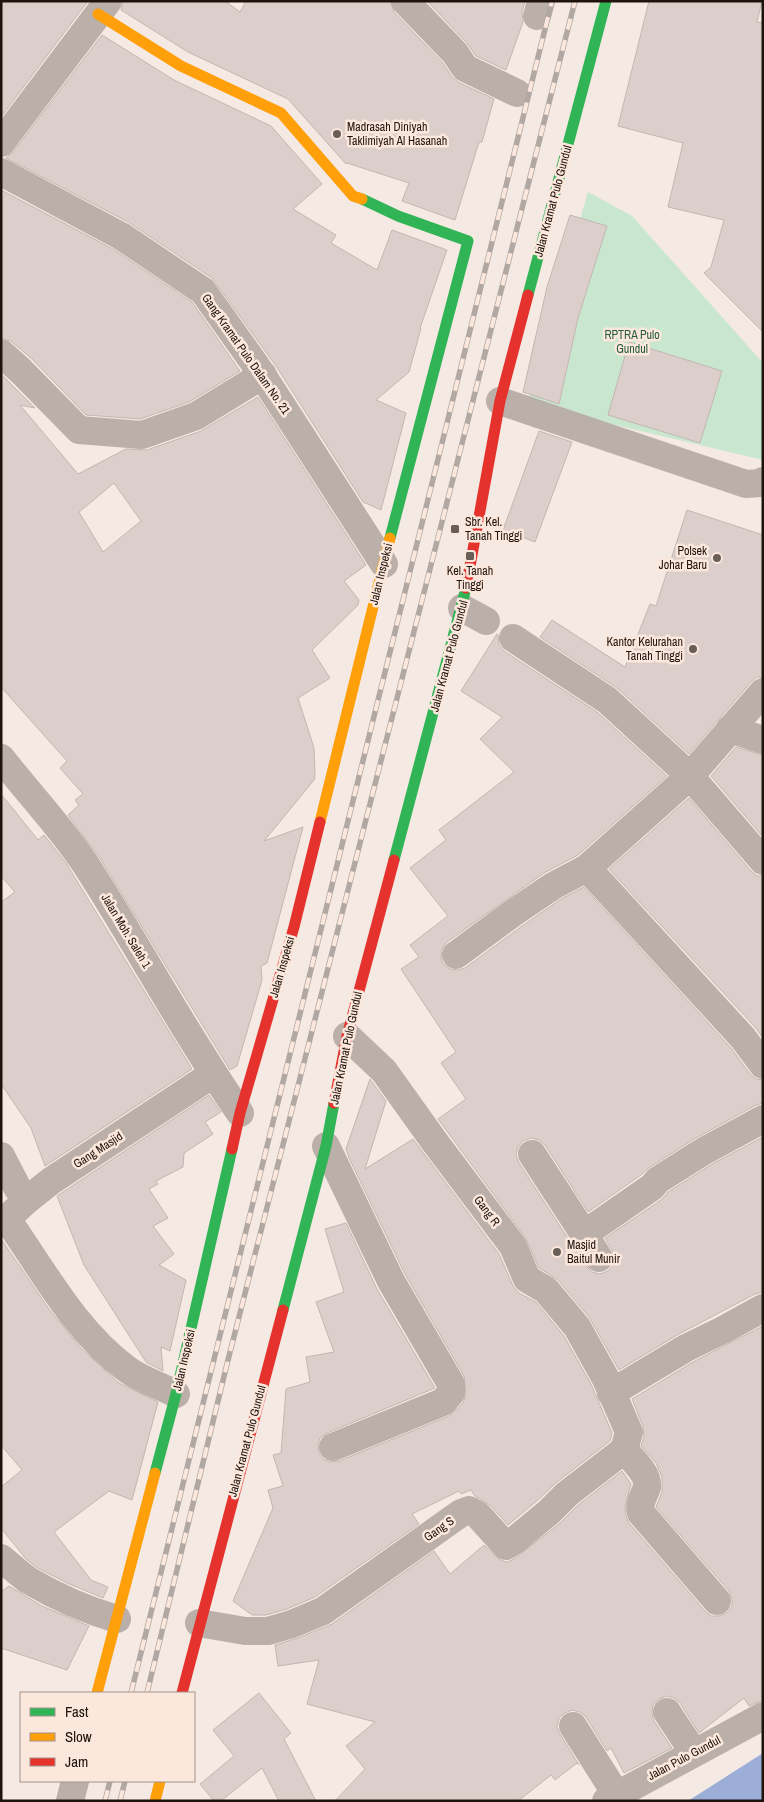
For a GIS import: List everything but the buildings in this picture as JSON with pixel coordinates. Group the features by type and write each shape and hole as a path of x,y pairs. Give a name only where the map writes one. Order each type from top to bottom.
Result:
{"street":[{"path":"405,1 454,52 465,68 518,93"},
{"name":"Jalan Kramat Pulo Gundul","path":"182,1692 326,1146 347,1036 462,608 471,568 500,401 606,1"},
{"path":"1,143 103,8"},
{"name":"Jalan Inspeksi","path":"97,1692 176,1394 240,1113 294,927 384,564 468,240 398,216 364,199 353,196 281,113 181,66 103,8"},
{"name":"Gang Kramat Pulo Dalam No. 21","path":"1,172 122,236 203,291 263,375 384,564"},
{"path":"1,353 79,430 142,435 196,416 263,375"},
{"path":"500,401 746,484 763,481"},
{"path":"462,608 486,621"},
{"path":"513,638 607,700 690,776 763,861"},
{"path":"456,954 553,886 587,868 690,776 763,692"},
{"path":"730,729 763,740"},
{"name":"Jalan Moh. Saleh 1","path":"1,758 60,828 87,867 213,1074 240,1113"},
{"path":"587,868 743,1038 763,1065"},
{"name":"Gang R","path":"347,1036 384,1071 513,1246 528,1279 546,1290 577,1327 612,1393"},
{"name":"Gang Masjid","path":"4,1221 51,1181 213,1074"},
{"path":"584,1234 652,1187 658,1180 704,1151 763,1119"},
{"path":"326,1146 391,1281 451,1384 451,1393 443,1402 333,1447"},
{"path":"532,1154 599,1258"},
{"path":"1,1156 18,1190 27,1200"},
{"path":"4,1221 66,1306 90,1335 129,1370 176,1394"},
{"path":"717,1601 641,1513 639,1506 647,1485 644,1475 624,1450 629,1432 612,1393 686,1348 763,1308"},
{"name":"Gang S","path":"199,1623 245,1631 268,1631 292,1624 323,1611 461,1513 469,1510 478,1515 506,1546 624,1450"},
{"path":"1,1558 26,1579 99,1614 116,1619"},
{"path":"667,1712 694,1753"},
{"name":"Jalan Pulo Gundul","path":"611,1798 763,1716"},
{"path":"574,1726 611,1798"},
{"path":"70,1801 75,1782"},
{"path":"155,1801 160,1782"}],"green space":[{"name":"RPTRA Pulo Gundul","path":"588,192 632,216 763,363 763,460 527,404"}],"water":[{"path":"763,1753 763,1801 688,1801"}],"railway":[{"path":"131,1692 552,1"},
{"path":"147,1692 227,1364 575,1"},
{"path":"105,1801 110,1782"},
{"path":"120,1801 125,1782"}],"traffic: fast":[{"path":"528,295 606,1"},
{"path":"362,199 398,216 468,241 390,538"},
{"path":"394,860 466,588"},
{"path":"283,1310 326,1146 334,1103"},
{"path":"155,1473 176,1394 232,1149"}],"traffic: slow":[{"path":"98,14 181,66 281,113 353,196 362,199"},
{"path":"320,822 390,538"},
{"path":"97,1692 155,1473"},
{"path":"155,1801 160,1782"}],"traffic: jam":[{"path":"466,588 500,401 528,295"},
{"path":"232,1149 240,1113 294,927 320,822"},
{"path":"334,1103 347,1036 394,860"},
{"path":"182,1692 283,1310"}],"place":[{"name":"Madrasah Diniyah Taklimiyah Al Hasanah","path":"337,134"},
{"name":"Sbr. Kel. Tanah Tinggi","path":"455,529"},
{"name":"Kel. Tanah Tinggi","path":"470,556"},
{"name":"Polsek Johar Baru","path":"717,558"},
{"name":"Kantor Kelurahan Tanah Tinggi","path":"693,649"},
{"name":"Masjid Baitul Munir","path":"557,1252"}]}
